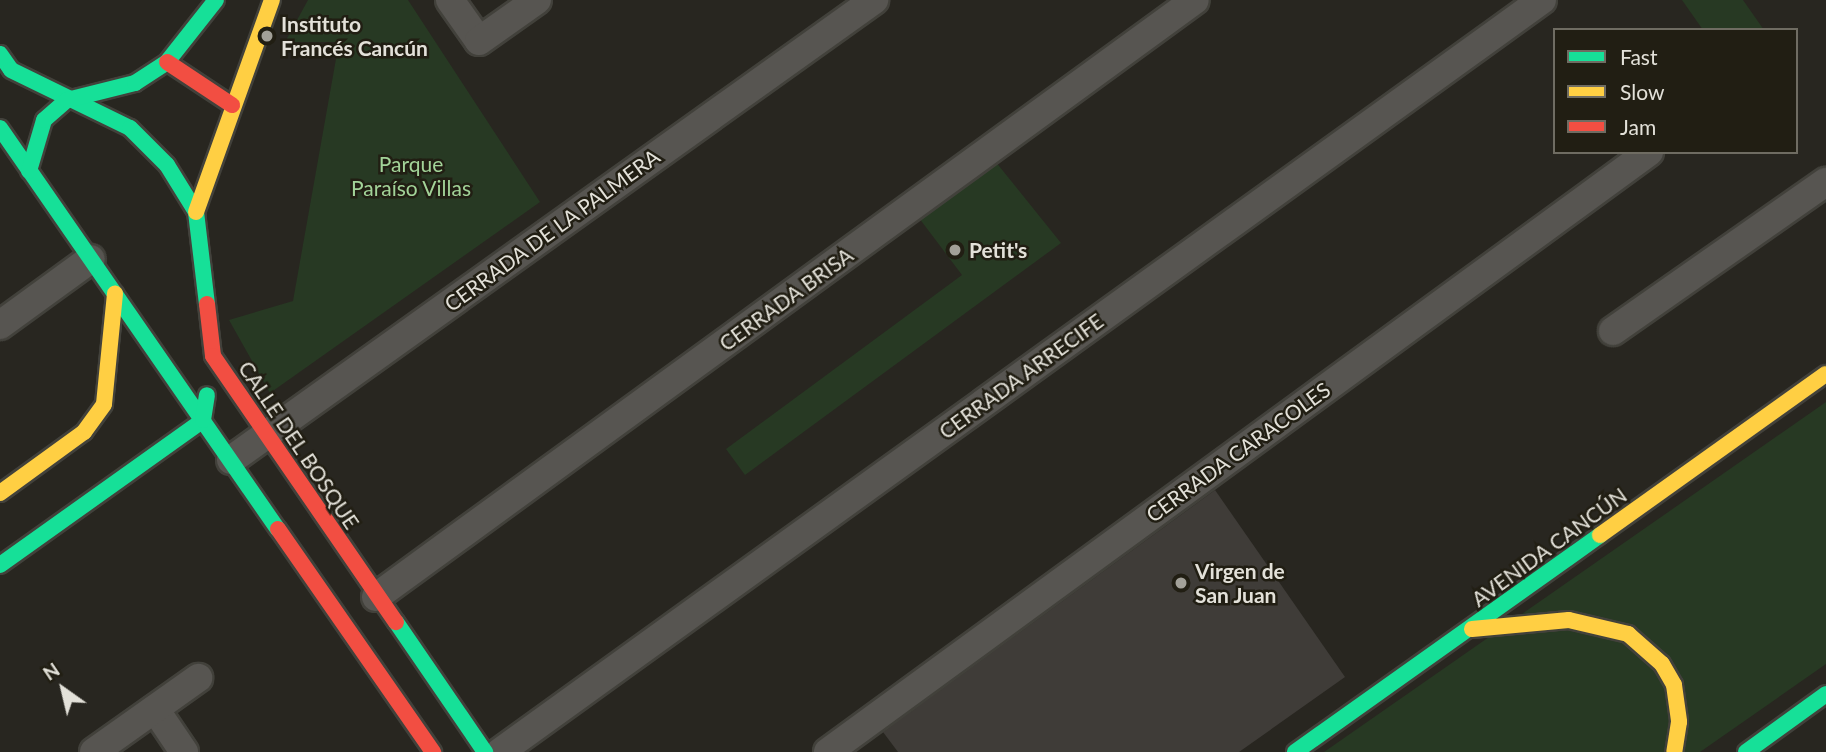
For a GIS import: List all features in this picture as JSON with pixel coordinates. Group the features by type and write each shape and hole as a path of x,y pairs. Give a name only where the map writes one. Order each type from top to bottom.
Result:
{"street":[{"path":"29,171 35,135 67,100 135,83 167,62 216,0"},
{"path":"196,212 232,105 272,0"},
{"path":"450,0 479,41 537,0"},
{"name":"CERRADA DE LA PALMERA","path":"231,460 874,0"},
{"name":"CERRADA BRISA","path":"376,597 1195,0"},
{"name":"CERRADA ARRECIFE","path":"500,752 1542,0"},
{"path":"167,62 232,105"},
{"name":"CALLE DEL BOSQUE","path":"4,67 67,100 130,128 167,166 196,212 213,356 485,752"},
{"path":"0,128 433,752"},
{"name":"CERRADA CARACOLES","path":"828,752 1646,154"},
{"path":"1613,331 1826,182"},
{"path":"0,325 91,259"},
{"path":"0,493 84,432 104,404 115,294"},
{"path":"0,565 203,420 213,356"},
{"name":"AVENIDA CANCÚN","path":"1295,752 1472,629 1826,373"},
{"path":"33,469 68,516"},
{"path":"1472,629 1569,620 1628,634 1662,664 1674,685 1679,722 1674,752"},
{"path":"94,752 198,678"},
{"path":"1746,752 1826,694"},
{"path":"155,709 184,752"}],"green space":[{"name":"Parque Paraíso Villas","path":"308,0 408,0 540,202 270,393 229,320 293,301 339,42 285,42"},
{"path":"1682,0 1743,0 1763,28 1702,28"},
{"path":"995,161 1061,243 745,475 726,449 962,275 916,214"},
{"path":"1826,402 1826,664 1700,752 1324,752"}],"building":[{"name":"Virgen de San Juan","path":"1215,490 1345,677 1239,752 898,752 883,732"}],"traffic: fast":[{"path":"29,171 44,120 67,100 135,83 167,62 216,0"},
{"path":"0,54 11,70 130,128 167,165 196,212 207,304"},
{"path":"0,128 278,529"},
{"path":"0,565 203,420 207,395"},
{"path":"1295,752 1600,535"},
{"path":"396,622 485,752"},
{"path":"1746,752 1826,694"}],"traffic: slow":[{"path":"196,212 272,0"},
{"path":"0,493 84,432 104,404 115,294"},
{"path":"1600,535 1826,374"},
{"path":"1472,629 1569,620 1628,634 1662,664 1674,685 1679,722 1674,752"}],"traffic: jam":[{"path":"167,62 232,105"},
{"path":"207,304 213,356 396,622"},
{"path":"278,529 433,752"}],"place":[{"name":"Instituto Francés Cancún","path":"267,36"},
{"name":"Petit's","path":"955,250"},
{"name":"Virgen de San Juan","path":"1181,583"}]}
